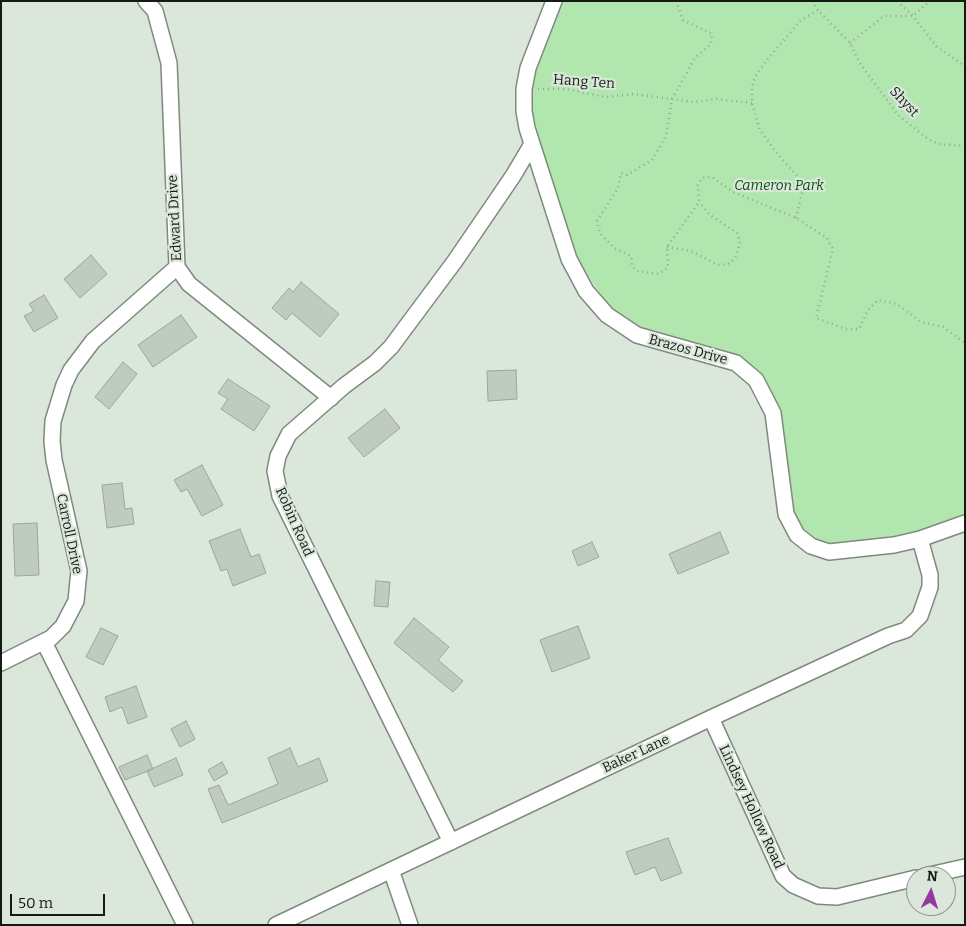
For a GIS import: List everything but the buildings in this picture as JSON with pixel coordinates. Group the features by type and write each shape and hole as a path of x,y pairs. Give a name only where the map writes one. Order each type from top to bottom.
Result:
{"street":[{"name":"Edward Drive","path":"146,1 155,11 169,63 177,267 189,284 331,398"},
{"name":"Brazos Drive","path":"554,1 528,68 524,89 524,111 532,144 569,259 578,279 597,304 607,315 637,335 736,363 756,380 773,413 786,514 791,526 802,540 819,550 829,552 894,545 920,539 965,523"},
{"name":"Robin Road","path":"451,842 278,490 275,471 282,445 297,426 375,363 391,347 455,261 513,176 532,144"},
{"name":"Carroll Drive","path":"1,663 44,642 63,626 72,612 79,585 79,571 54,460 53,421 60,394 71,370 84,352 177,267"},
{"name":"Baker Lane","path":"276,925 711,718 888,636 906,630 920,616 930,587 930,575 920,539"},
{"path":"44,642 185,925"},
{"name":"Lindsey Hollow Road","path":"711,718 783,876 793,885 818,896 838,898 906,881"},
{"path":"392,870 410,925"}],"path":[{"path":"676,1 683,20 712,34 712,44 695,58 672,99 666,136 652,160 626,175 621,173 618,188 598,221 600,233 614,248 631,256 632,266 637,271 658,274 668,267 667,247 698,202 698,185 702,178 712,178 733,192 796,218 827,238 833,249 816,318 846,329 859,329 868,310 878,300 897,304 921,322 943,327 965,343"},
{"path":"812,1 818,10 850,43 884,16 913,16 930,1"},
{"path":"897,1 913,16 938,47 965,66"},
{"path":"796,218 802,204 804,189 801,180 779,156 760,130 752,103 752,87 754,77 801,20 818,10"},
{"name":"Shyst","path":"850,43 864,69 898,115 933,142 965,146"},
{"name":"Hang Ten","path":"524,89 566,89 606,96 634,94 694,102 717,99 752,103"},
{"path":"667,247 691,251 718,265 728,264 735,259 740,242 738,233 710,214 698,202"}],"green space":[{"name":"Cameron Park","path":"554,1 965,1 965,523 920,539 819,549 786,514 777,445 756,380 707,356 624,328 564,241 527,128 534,49"}]}
